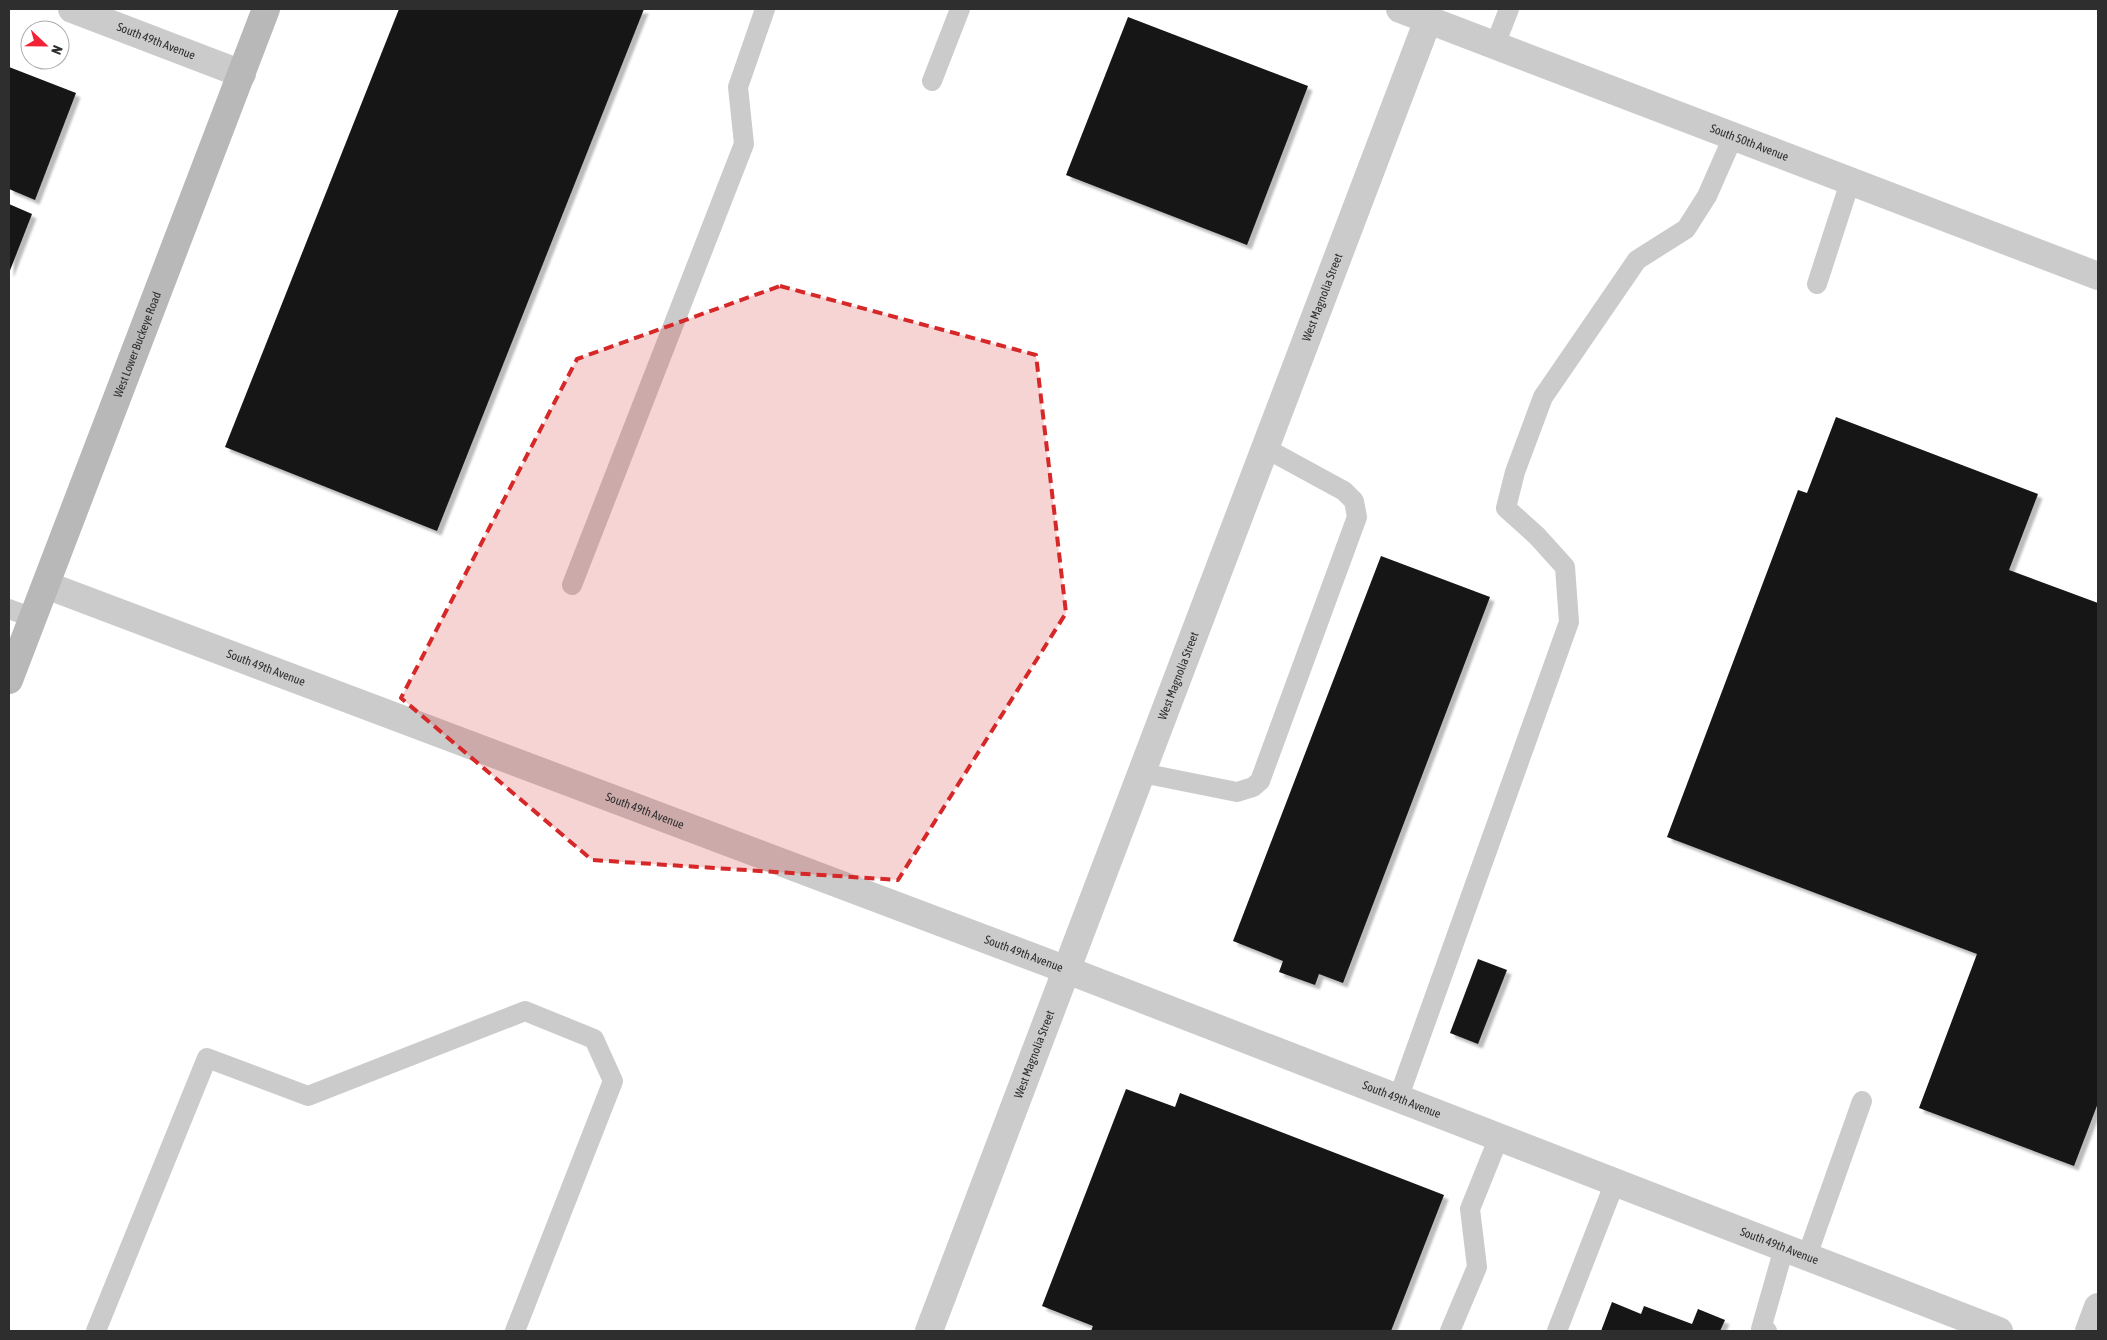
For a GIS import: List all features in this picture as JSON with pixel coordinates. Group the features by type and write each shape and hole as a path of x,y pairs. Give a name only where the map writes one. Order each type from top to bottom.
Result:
{"main road":[{"name":"West Lower Buckeye Road","path":"9,680 21,614 46,585 266,9"}],"street":[{"name":"South 49th Avenue","path":"72,9 242,74"},
{"name":"South 50th Avenue","path":"1400,9 2098,276"},
{"name":"West Magnolia Street","path":"929,1331 1428,20"},
{"name":"South 49th Avenue","path":"46,585 1067,970 1796,1252 1960,1324 2000,1331"},
{"path":"2089,1331 2098,1307"}],"lane":[{"path":"572,585 744,144 738,87 765,9"},
{"path":"932,81 960,9"},
{"path":"1495,45 1509,9"},
{"path":"1398,1099 1569,622 1565,567 1537,536 1506,508 1515,472 1543,397 1637,260 1686,229 1707,196 1734,137"},
{"path":"1818,284 1850,182"},
{"path":"1142,773 1237,792 1253,788 1260,781 1357,517 1354,501 1344,491 1265,448"},
{"path":"96,1331 207,1058 308,1096 524,1011 594,1039 613,1081 516,1331"},
{"path":"1767,1331 1761,1329 1862,1100"},
{"path":"1450,1331 1477,1267 1470,1209 1499,1137"},
{"path":"1557,1331 1616,1182"}],"highlighted area":[{"path":"780,286 1036,355 1066,613 898,880 592,860 401,698 577,359"}],"building":[{"path":"399,9 644,9 437,531 225,447"},
{"path":"1128,17 1308,86 1247,245 1066,175"},
{"path":"9,67 76,93 35,200 9,189"},
{"path":"9,204 32,214 9,273"},
{"path":"1836,417 2038,494 2009,570 2098,603 2098,1103 2074,1166 1919,1108 1977,954 1667,837 1798,490 1807,493"},
{"path":"1381,556 1490,597 1343,983 1319,974 1315,985 1279,972 1283,961 1233,941"},
{"path":"1478,959 1507,970 1478,1044 1450,1033"},
{"path":"1126,1089 1175,1107 1180,1093 1444,1195 1391,1331 1091,1331 1093,1326 1042,1306"},
{"path":"1612,1302 1641,1314 1644,1306 1692,1324 1698,1309 1725,1320 1720,1331 1601,1331"}]}
